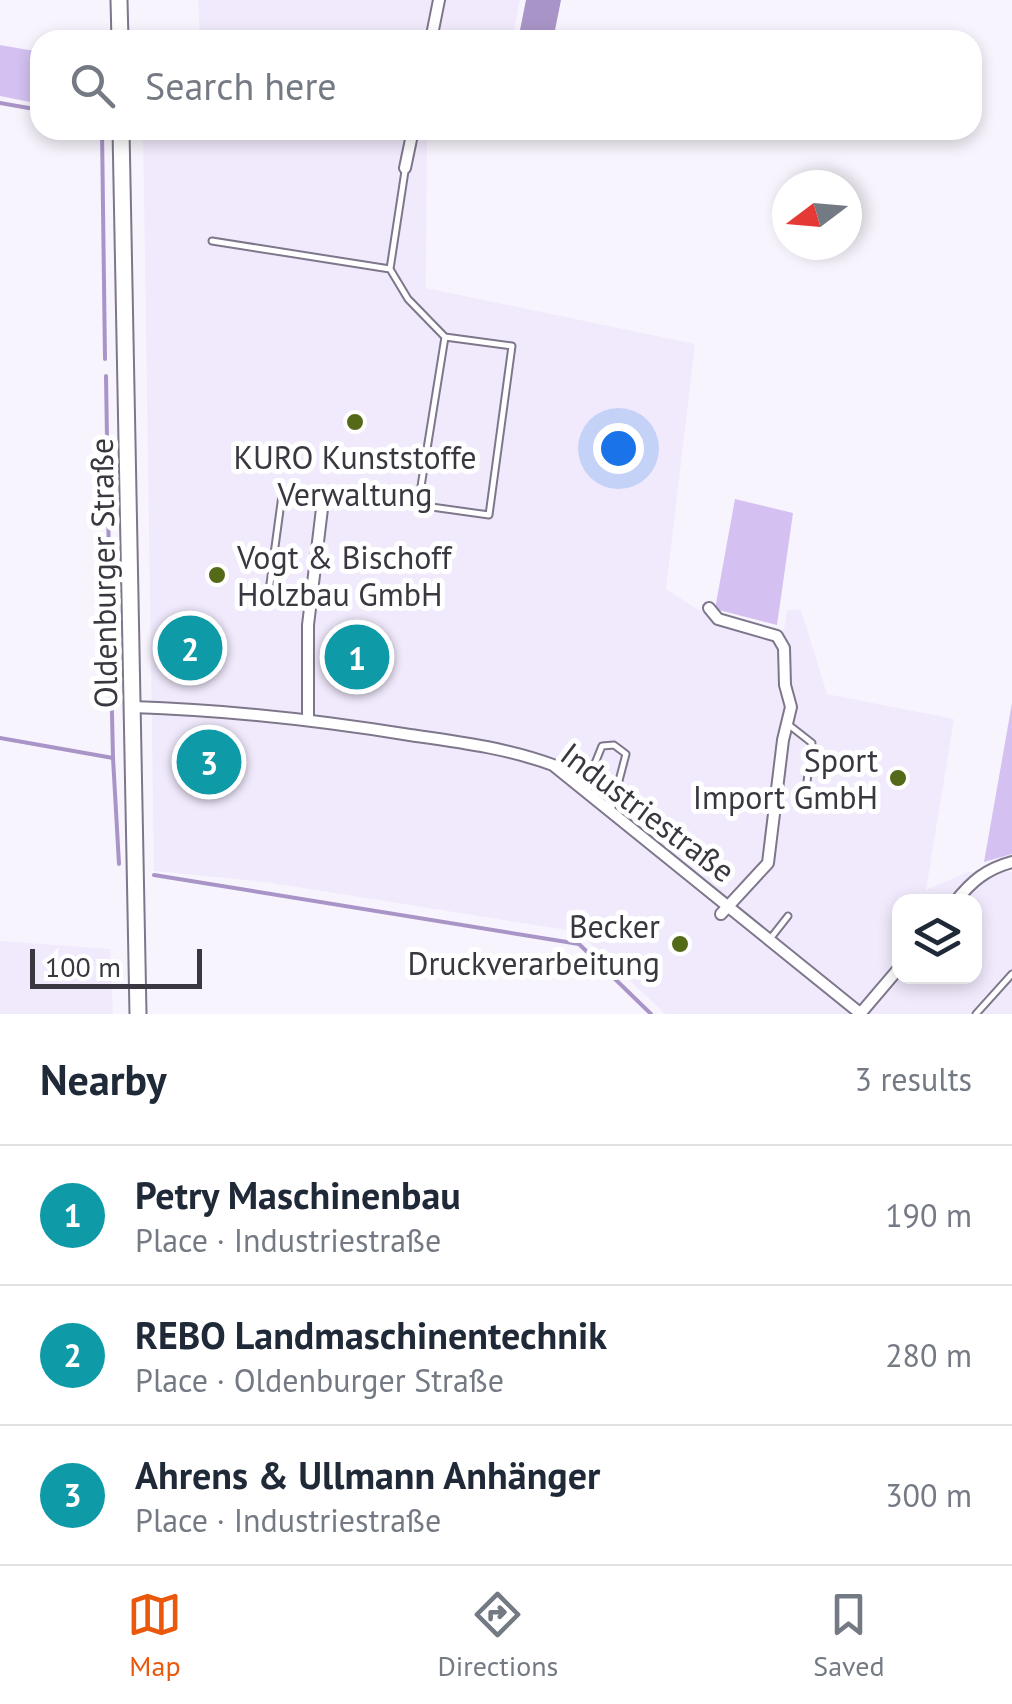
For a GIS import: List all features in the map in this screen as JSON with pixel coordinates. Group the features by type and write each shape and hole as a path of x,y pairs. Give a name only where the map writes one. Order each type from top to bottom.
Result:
{"main road":[{"path":"119,0 120,30"},
{"name":"Oldenburger Straße","path":"121,140 138,1014"}],"street":[{"path":"433,30 439,0"},
{"path":"405,168 411,140"},
{"path":"308,719 308,626 324,492"},
{"path":"709,608 718,620 777,636 784,648 785,684 791,707 768,863 725,910"},
{"name":"Industriestraße","path":"133,708 220,710 308,719 516,752 554,765 725,910 770,939 861,1014"},
{"path":"962,894 988,870 1012,862"},
{"path":"861,1014 892,977"}],"lane":[{"path":"324,492 489,514 512,346 445,336 408,299 390,269 405,168"},
{"path":"212,241 390,269"},
{"path":"418,505 445,336"},
{"path":"282,488 269,590 312,597"},
{"path":"787,724 812,743 804,806"},
{"path":"585,788 602,746 614,745 626,754 611,811"},
{"path":"770,939 788,916"},
{"path":"976,1014 1012,974"}],"shaded area":[{"path":"198,0 520,0 514,30 200,30"},
{"path":"526,0 561,0 555,30 520,30"},
{"path":"0,45 30,50 30,102 0,96"},
{"path":"143,140 427,140 426,288 695,344 666,589 697,609 771,642 784,629 787,610 801,610 827,694 954,719 926,890 968,872 1012,872 1012,1014 665,1014 579,932 265,882 154,871"},
{"path":"735,499 793,513 777,625 715,609"},
{"path":"1012,703 1012,854 984,862"},
{"path":"0,941 110,949 113,1014 0,1014"}],"waterway":[{"path":"0,103 30,108"},
{"path":"102,140 105,359"},
{"path":"106,376 109,563"},
{"path":"109,580 113,758"},
{"path":"0,738 113,758 119,864"},
{"path":"154,875 579,944 651,1014"}],"place":[{"name":"KURO Kunststoffe Verwaltung","path":"355,422"},
{"name":"Vogt & Bischoff Holzbau GmbH","path":"217,575"},
{"name":"REBO Landmaschinentechnik","path":"190,648"},
{"name":"Petry Maschinenbau","path":"357,657"},
{"name":"Ahrens & Ullmann Anhänger","path":"209,762"},
{"name":"Sport Import GmbH","path":"898,778"},
{"name":"Becker Druckverarbeitung","path":"680,944"}]}
